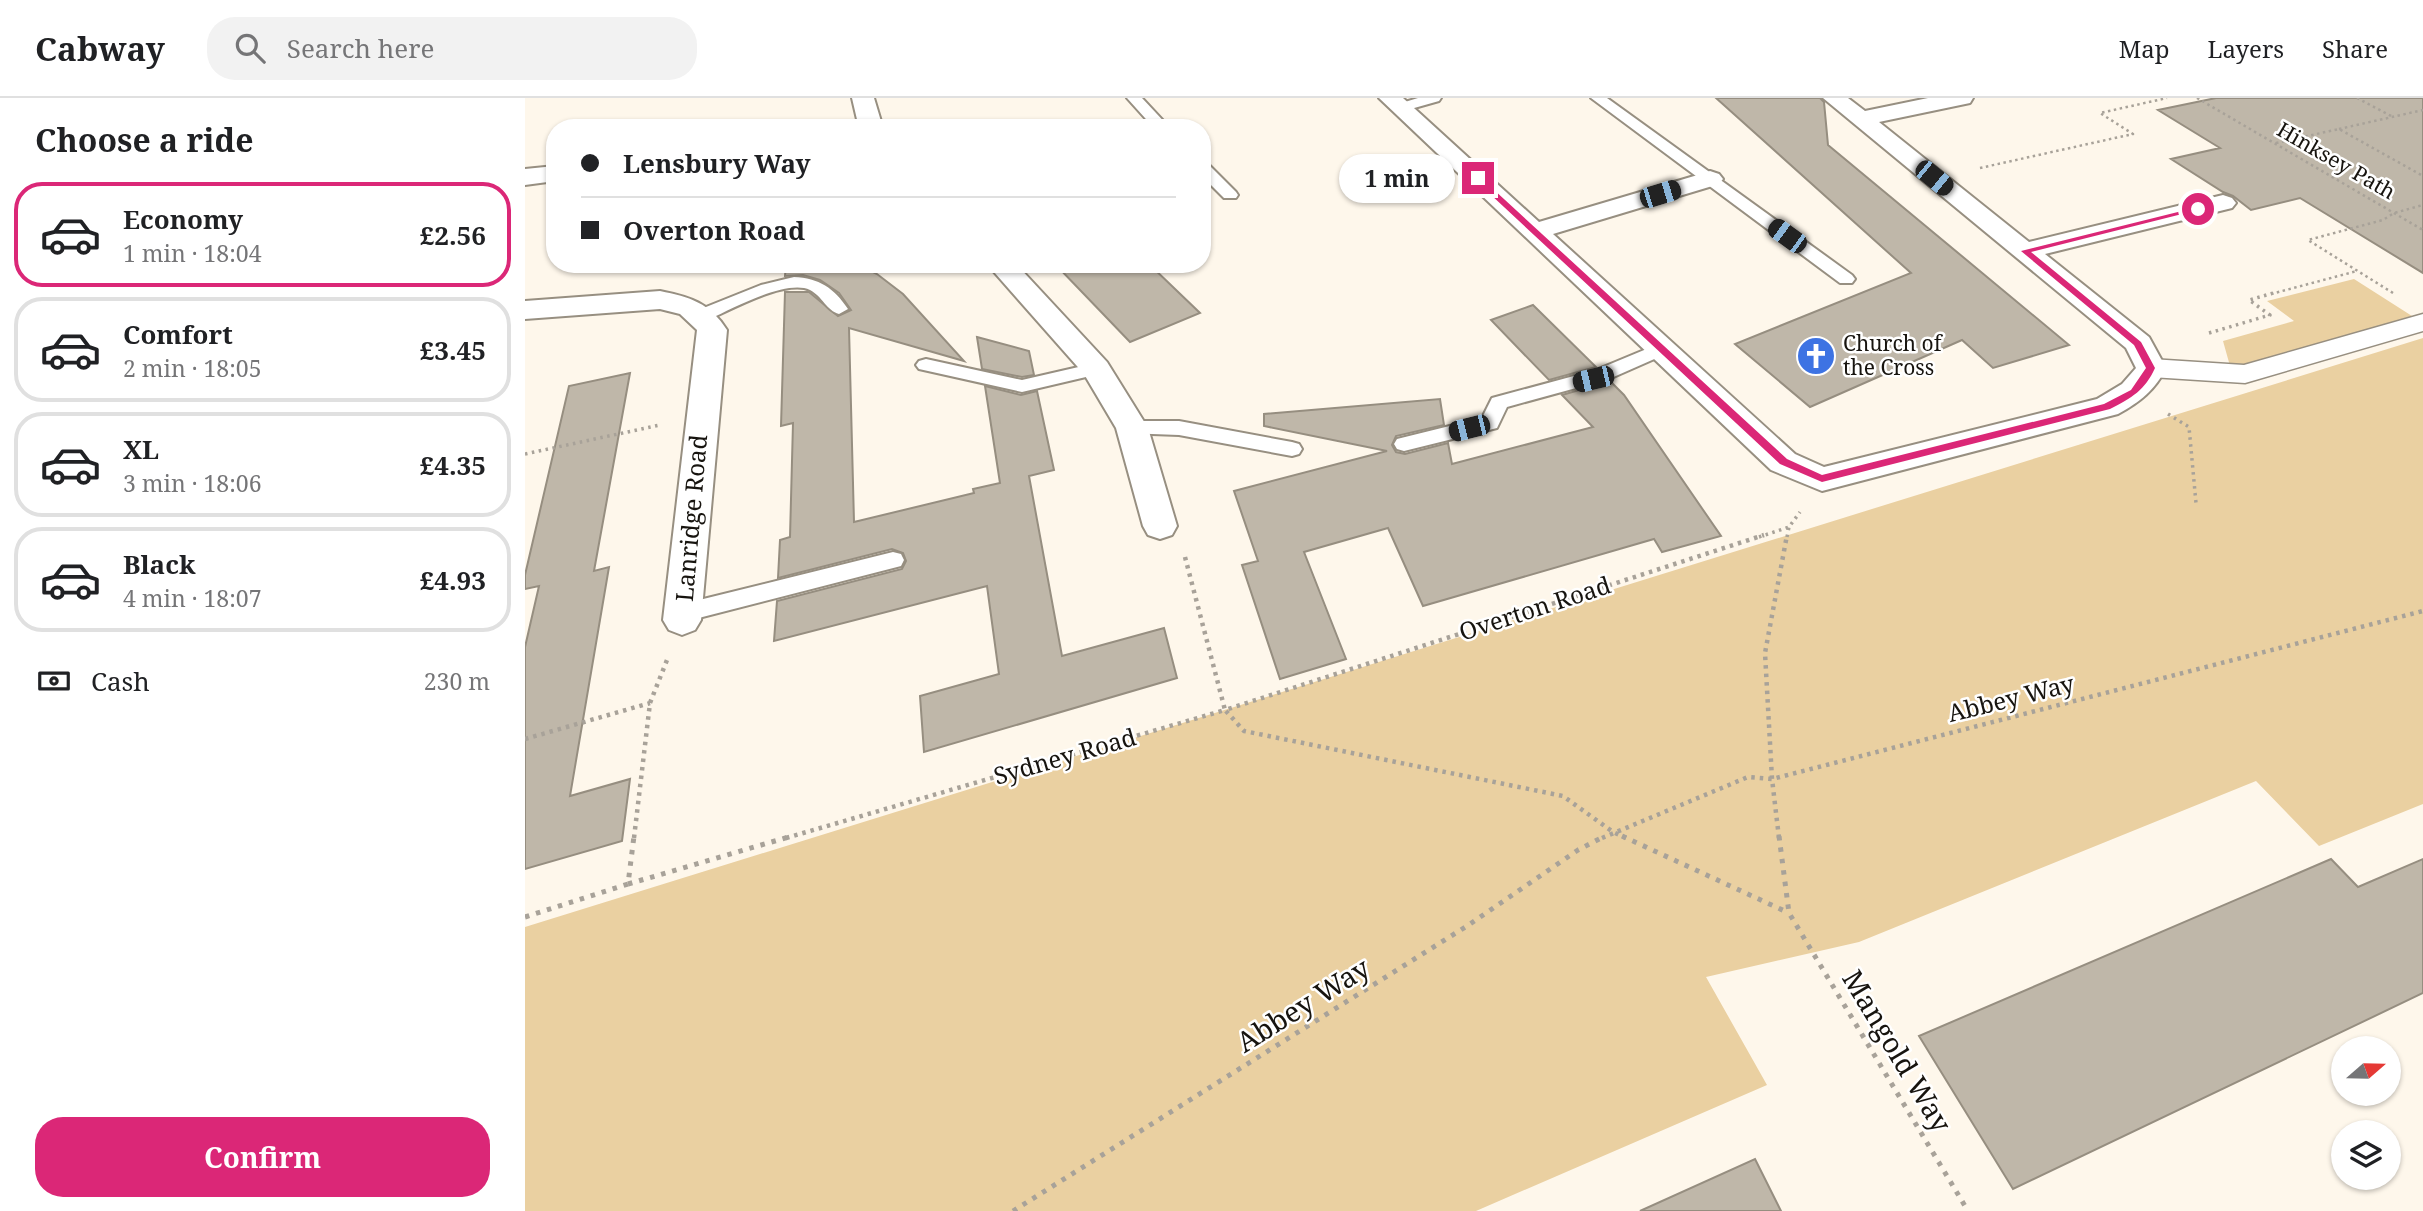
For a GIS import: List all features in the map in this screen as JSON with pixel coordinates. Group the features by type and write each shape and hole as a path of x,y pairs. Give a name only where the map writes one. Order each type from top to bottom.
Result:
{"street":[{"path":"863,98 869,119"},
{"path":"1834,98 2108,317 2138,344 2143,380"},
{"path":"1860,119 1962,98"},
{"path":"1395,103 1783,462 1822,479 2107,407 2143,380 2245,374 2423,322"},
{"path":"525,177 546,174"},
{"path":"1536,231 1710,179"},
{"path":"2025,251 2223,203"},
{"path":"1009,273 1096,369 1132,428 1160,526"},
{"path":"525,310 660,300 680,303 703,315"},
{"name":"Lanridge Road","path":"683,616 701,416 712,330 703,315"}],"lane":[{"path":"1134,98 1154,119"},
{"path":"1395,103 1434,98"},
{"path":"1598,98 1846,279"},
{"path":"1211,176 1230,195"},
{"path":"703,315 783,284 808,283 829,295 839,309"},
{"path":"1404,444 1490,423 1499,403 1593,379 1634,365 1661,349"},
{"path":"926,365 1022,386 1096,369"},
{"path":"1132,428 1179,428 1292,449"},
{"path":"683,616 893,559"}],"path":[{"path":"1934,178 2133,134 2100,113 2167,98"},
{"name":"Hinksey Path","path":"2197,98 2423,230"},
{"path":"2357,98 2393,117"},
{"path":"2275,144 2423,110"},
{"path":"2339,130 2423,176"},
{"path":"2401,299 2308,240 2382,220 2394,213 2423,205"},
{"path":"2198,336 2270,315 2249,300 2358,271"},
{"path":"2143,380 2189,426 2196,503"},
{"name":"Lanridge Road","path":"525,454 701,416"},
{"path":"1789,914 1772,779 1765,653 1789,527 1822,479"},
{"name":"Overton Road","path":"1225,710 1789,527"},
{"path":"1190,550 1184,554 1225,710 1244,731 1563,796 1613,832 1789,914"},
{"name":"Abbey Way","path":"1013,1211 1467,926 1578,850 1613,832 1748,777 1772,779 2423,611"},
{"path":"628,884 650,704 683,616"},
{"path":"525,739 650,704"},
{"name":"Sydney Road","path":"525,917 628,884 1225,710"},
{"name":"Mangold Way","path":"1789,914 1968,1211"}],"shaded area":[{"path":"2354,279 2412,316 2248,364 2230,366 2223,341 2294,321 2267,301"},
{"path":"2423,338 2423,804 2319,846 2256,781 1859,942 1706,977 1767,1085 1476,1211 525,1211 525,927"}],"building":[{"path":"1716,98 1820,98 1824,102 1828,145 2069,345 1993,368 1962,340 1810,407 1735,344 1911,273"},
{"path":"2216,98 2423,98 2423,273 2300,198 2251,210 2233,196 2171,159 2220,148 2158,110"},
{"path":"785,273 875,273 903,294 964,361 849,328 854,522 974,493 973,489 1000,483 985,386 1021,395 1037,391 1054,470 1029,476 1062,656 1164,628 1177,678 924,752 920,696 999,674 987,586 774,641 777,601 902,569 906,561 903,553 892,549 778,578 780,540 790,537 793,423 781,426 785,292 809,292 838,316 851,310 839,293 820,280 803,275 785,276"},
{"path":"1064,273 1158,273 1200,313 1130,342"},
{"path":"1533,305 1596,367 1549,380 1491,320"},
{"path":"977,337 1029,351 1034,375 1022,377 982,369"},
{"path":"630,373 594,571 609,567 570,796 630,779 622,841 525,869 525,647 539,586 525,589 525,575 569,386"},
{"path":"1610,381 1624,395 1721,536 1662,552 1654,539 1423,606 1388,528 1304,552 1346,659 1280,679 1242,565 1258,561 1234,491 1387,451 1264,426 1264,414 1440,399 1444,425 1396,436 1392,445 1396,452 1405,454 1448,443 1452,464 1593,427 1562,395"},
{"path":"2331,859 2358,887 2423,859 2423,993 2013,1189 1919,1036"},
{"path":"1755,1159 1781,1211 1640,1211"}],"place":[{"name":"Church of the Cross","path":"1816,356"}],"route":[{"path":"1478,178 1783,462 1822,479 2107,407 2134,392 2151,368 2138,344 2025,251 2198,209"}]}
